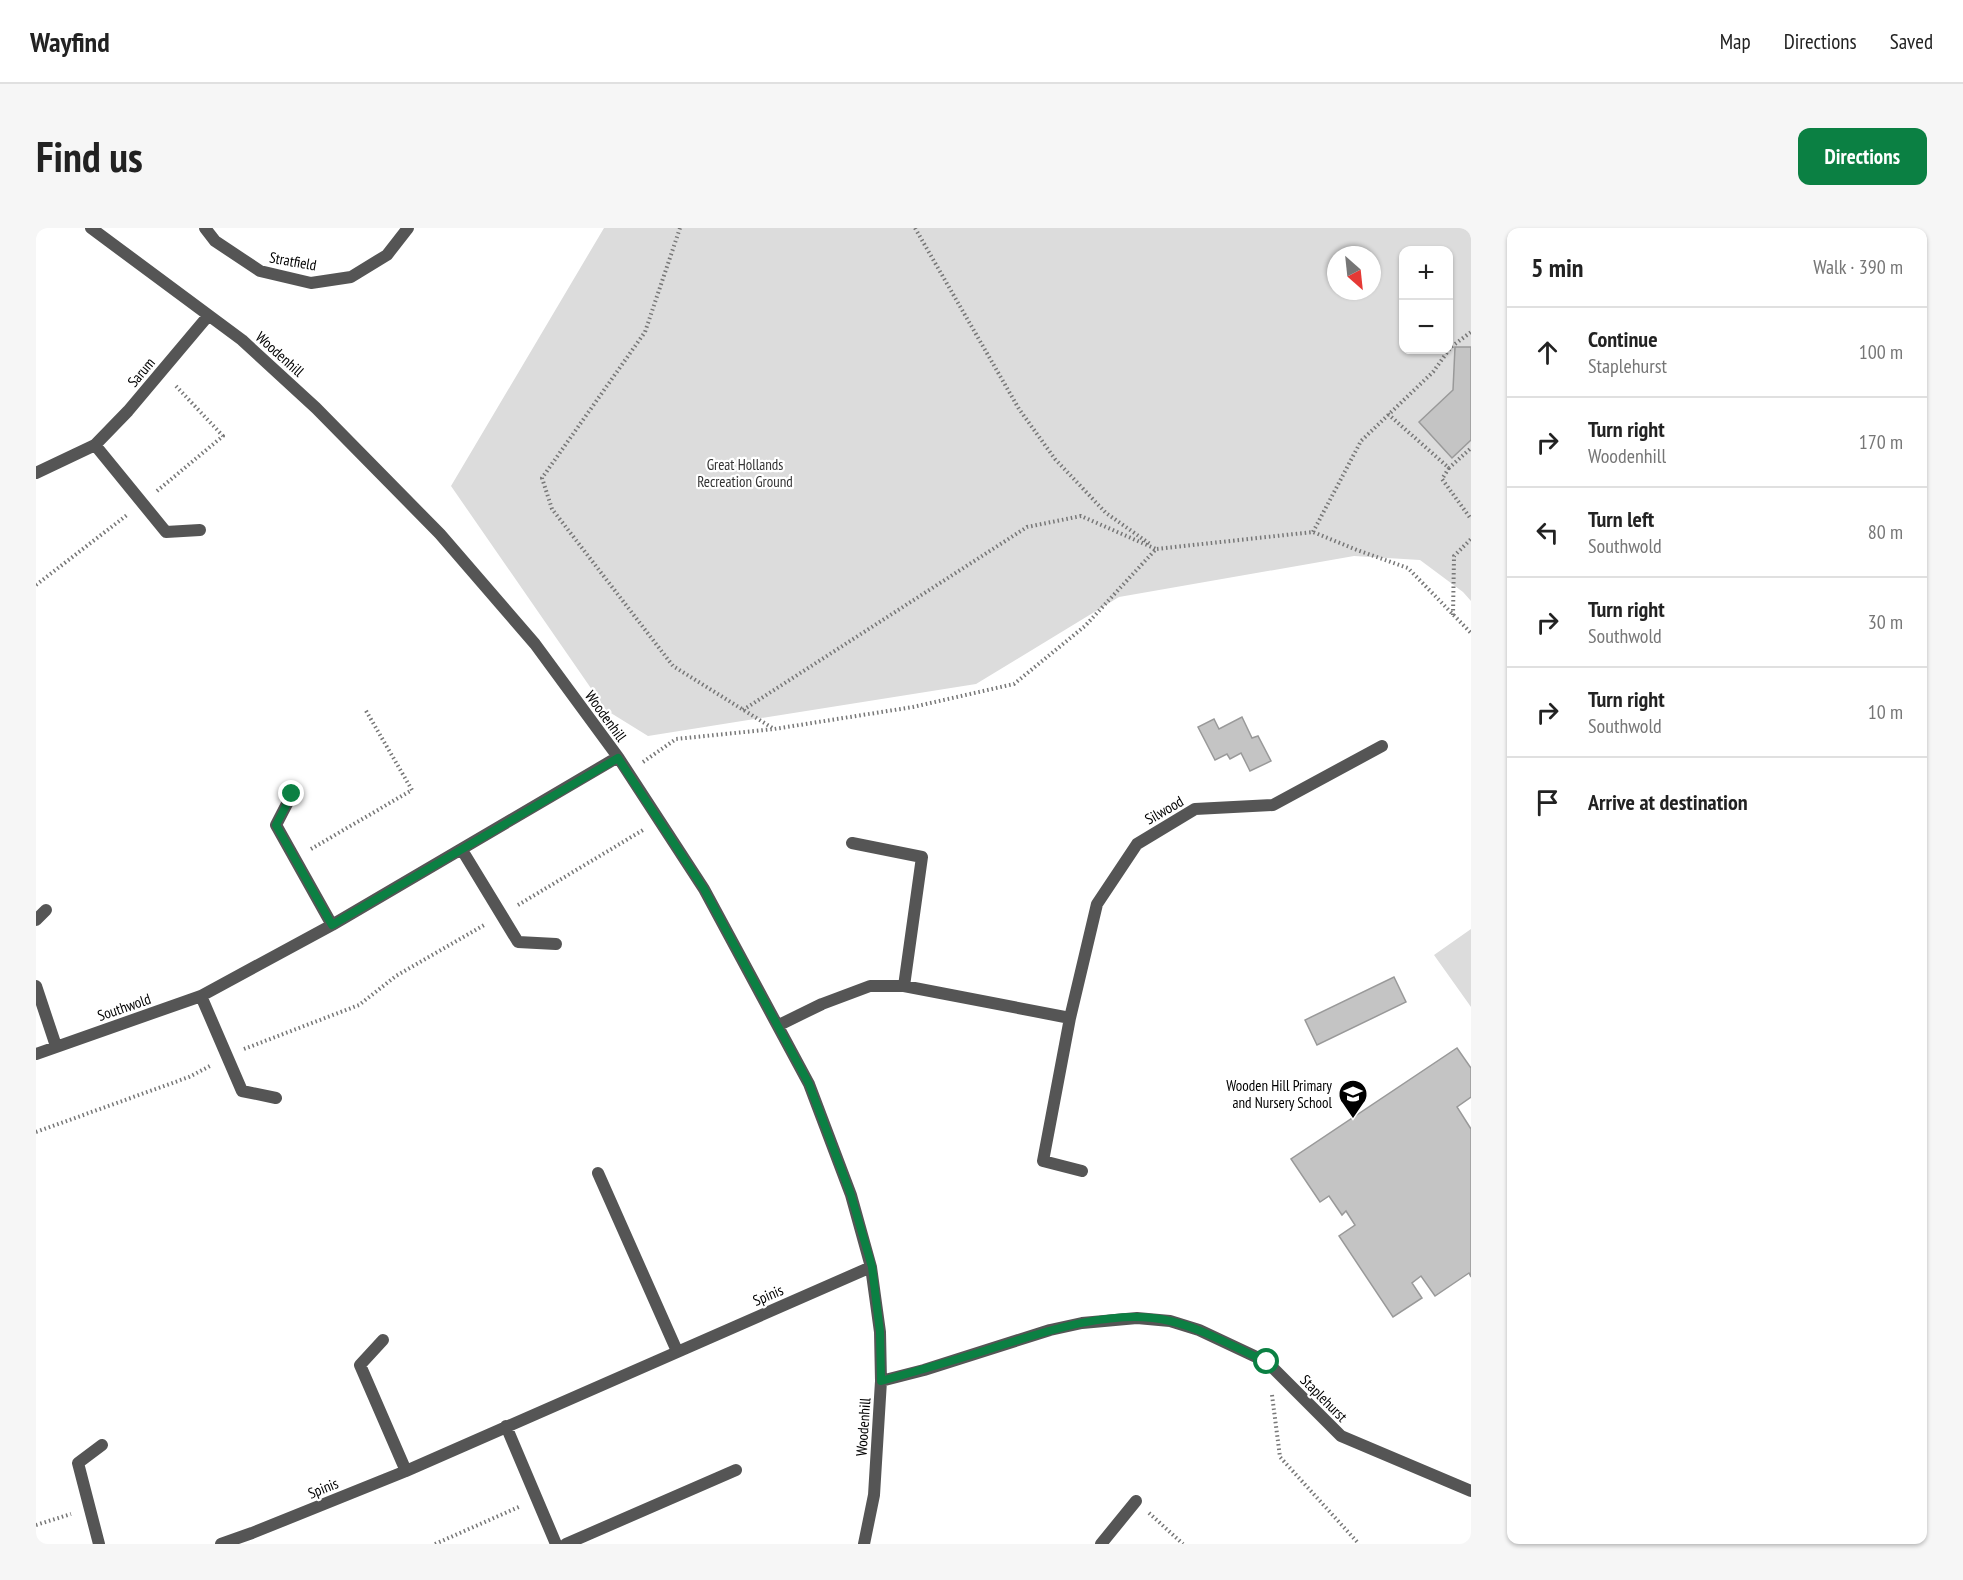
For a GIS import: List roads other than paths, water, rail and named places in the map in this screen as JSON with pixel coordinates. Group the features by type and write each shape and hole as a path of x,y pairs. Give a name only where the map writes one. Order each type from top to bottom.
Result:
{"street":[{"name":"Woodenhill","path":"91,228 242,340 316,408 440,534 535,644 618,758 704,889 809,1084 851,1195 872,1267 880,1332 881,1381 874,1495 864,1544"},
{"name":"Stratfield","path":"205,228 215,241 261,270 311,283 351,277 387,255 408,228"},
{"name":"Sarum","path":"36,473 95,445 128,411 208,316"},
{"path":"95,445 166,532 200,530"},
{"name":"Silwood","path":"1082,1171 1043,1161 1070,1018 1097,904 1137,844 1195,809 1274,805 1382,746"},
{"name":"Southwold","path":"36,1054 201,996 332,925 618,758"},
{"path":"292,794 276,825 332,925"},
{"path":"852,843 922,856 904,986"},
{"path":"462,850 518,942 556,944"},
{"path":"36,921 46,910"},
{"path":"36,986 56,1046"},
{"path":"779,1025 822,1004 870,986 904,986 1070,1018"},
{"path":"201,996 242,1090 276,1098"},
{"path":"598,1173 677,1351"},
{"name":"Spinis","path":"221,1544 254,1539 506,1426 872,1267"},
{"name":"Staplehurst","path":"881,1381 924,1370 1050,1330 1082,1323 1137,1318 1170,1321 1199,1330 1267,1362 1341,1436 1471,1491"},
{"path":"383,1340 360,1365 406,1471"},
{"path":"506,1426 556,1544"},
{"path":"99,1544 78,1463 102,1445"},
{"path":"566,1544 736,1470"},
{"path":"1101,1544 1136,1501"}],"place":[{"name":"Wooden Hill Primary and Nursery School","path":"1353,1120"}],"park label":[{"name":"Great Hollands Recreation Ground","path":"745,472"}]}
